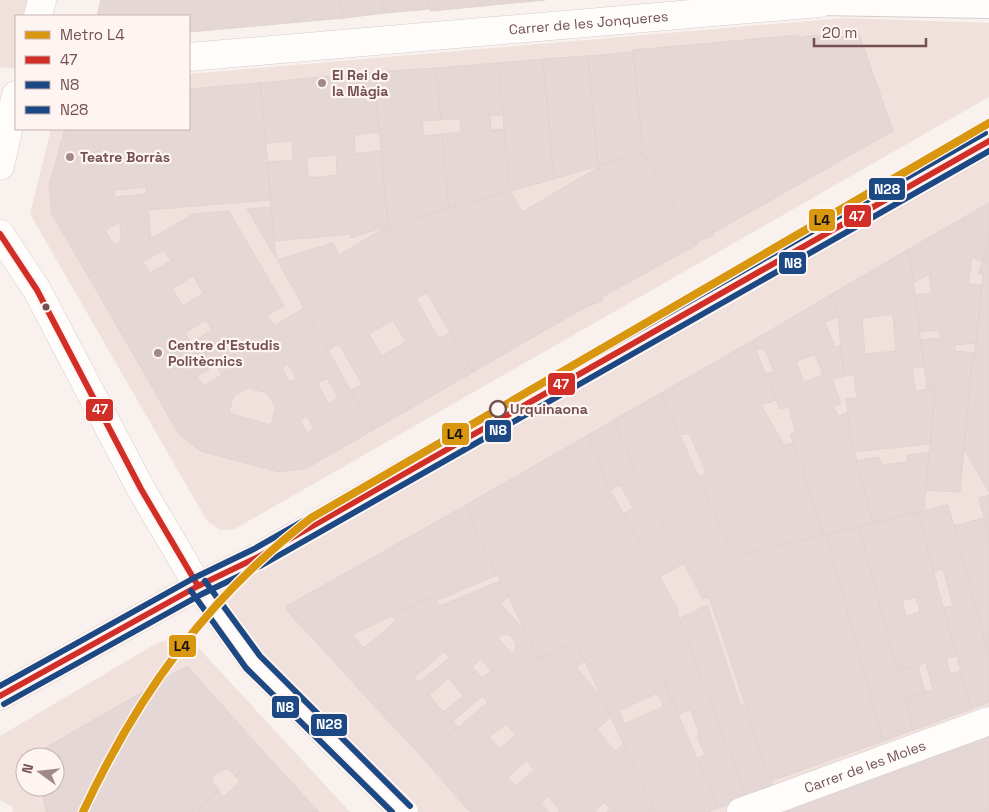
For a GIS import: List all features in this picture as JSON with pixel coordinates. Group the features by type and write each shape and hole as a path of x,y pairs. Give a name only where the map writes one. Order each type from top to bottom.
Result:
{"main road":[{"path":"38,15 42,0"},
{"name":"Carrer de les Jonqueres","path":"190,57 820,1"},
{"path":"0,166 15,99"},
{"path":"0,696 198,586 258,557 989,141"},
{"path":"1,230 37,290 141,489 198,586 253,662 404,812"},
{"name":"Carrer de les Moles","path":"742,812 989,722"}],"street":[{"name":"Carrer de les Jonqueres","path":"820,1 989,6"}],"shaded area":[{"path":"0,0 42,0 38,15 15,15 15,69 0,67"},
{"path":"844,18 989,23 989,97 233,530 220,530 207,521 30,214 51,130 190,130 190,74"},
{"path":"989,141 989,812 404,812 198,586"},
{"path":"184,637 195,644 350,812 13,812 12,807 0,800 0,736 157,643"}],"building":[{"path":"101,0 338,0 344,18 190,32 190,15 97,15"},
{"path":"338,0 381,0 385,13 344,18"},
{"path":"381,0 427,0 430,9 385,13"},
{"path":"427,0 545,0 431,11"},
{"path":"858,31 893,131 713,233 715,235 697,242 643,153 633,50 798,35 799,38 816,35 837,38"},
{"path":"633,52 643,153 598,166 588,56"},
{"path":"588,56 598,166 554,179 543,59"},
{"path":"543,59 554,179 510,191 498,63"},
{"path":"498,63 503,115 490,116 491,130 504,129 510,191 449,209 442,134 461,132 460,118 441,120 436,68"},
{"path":"436,68 441,120 422,121 424,136 442,134 449,209 388,226 374,72"},
{"path":"374,72 379,132 354,135 355,154 381,151 388,226 350,238 351,234 274,241 267,162 293,160 292,141 266,143 260,83","holes":["336,155 337,175 308,178 307,157"]},
{"path":"260,83 271,200 148,210 151,239 88,276 52,214 49,186 65,130 190,130 190,89","holes":["146,187 146,194 115,197 114,190","120,222 121,241 114,245 105,230"]},
{"path":"643,153 698,244 602,297 603,300 580,310 522,212 604,164"},
{"path":"510,191 580,310 473,372 388,226"},
{"path":"989,203 989,240 966,228 961,219"},
{"path":"271,207 274,241 276,258 247,209"},
{"path":"229,211 284,306 150,383 88,276 193,214","holes":["164,250 171,261 150,273 143,262","193,276 203,293 183,306 172,289","206,320 212,330 191,343 185,333"]},
{"path":"961,219 966,228 989,240 989,245 983,262 972,257 968,284 982,285 976,343 955,345 954,351 975,353 974,360 972,361 960,492 926,490 935,388 927,389 921,340 940,338 940,330 920,332 915,295 932,293 929,274 913,283 909,249"},
{"path":"388,226 427,292 416,299 439,339 451,333 473,372 373,430 351,391 362,384 339,344 328,350 277,260 333,243 339,255","holes":["393,320 406,342 382,356 369,334"]},
{"path":"989,245 989,492 964,449 972,361 974,360 983,274 978,274"},
{"path":"909,249 924,367 912,368 916,391 935,388 930,444 852,452 846,399 857,398 854,375 844,376 837,308 830,295","holes":["893,314 896,351 865,354 862,318"]},
{"path":"830,295 837,308 838,317 825,322 835,347 841,345 844,376 832,379 841,404 833,406 838,416 848,412 852,452 855,452 873,523 824,535 803,473 805,472 790,434 795,432 789,406 780,409 765,374 774,371 764,348 756,350 752,341","holes":["815,354 823,375 804,382 796,362"]},
{"path":"304,308 373,430 307,468 279,472 200,451 178,433 150,383 267,315 274,326","holes":["288,364 296,378 289,382 282,369","216,365 222,375 203,386 197,376","327,378 338,398 329,404 317,383","248,388 267,393 276,408 271,425 229,413 233,397","307,416 314,429 307,433 300,420"]},
{"path":"752,341 776,400 761,405 784,445 793,443 805,472 803,473 824,535 734,556 698,476 707,474 689,433 680,435 661,393"},
{"path":"661,393 734,556 826,534 883,741 771,781 750,724 754,722 748,705 745,704 709,597 703,599 640,483 614,420"},
{"path":"614,420 640,483 684,563 660,577 623,514 633,508 620,485 610,490 588,435"},
{"path":"588,435 610,490 679,611 677,613 698,669 664,682 673,702 664,707 657,693 619,711 625,724 616,728 576,642 539,658 478,536 466,505"},
{"path":"929,452 924,510 873,523 856,461 879,457 881,465 907,462 907,455"},
{"path":"989,495 989,537 979,498"},
{"path":"466,505 478,536 497,575 436,601 432,597 426,599 352,635 346,623 318,644 287,611 287,606"},
{"path":"948,505 989,656 989,702 971,709 944,608 953,606 943,569 934,571 918,512"},
{"path":"918,512 956,656 946,658 950,674 961,671 971,709 913,730 905,698 933,690 926,663 897,670 859,527","holes":["916,597 920,612 906,616 902,601"]},
{"path":"984,518 989,537 989,656 954,526"},
{"path":"859,527 897,670 918,665 925,693 905,698 913,730 883,741 826,534"},
{"path":"500,581 508,597 377,709 318,644 346,623 352,635 364,648 396,621 391,616 432,597 440,606"},
{"path":"500,603 520,626 522,625 539,658 487,702 483,696 453,721 458,727 423,758 377,709 414,677 418,683 449,658 444,652","holes":["502,634 509,635 515,642 516,651 511,653 498,638","481,659 491,671 482,678 472,667","449,678 463,696 443,712 429,695"]},
{"path":"707,605 741,706 748,705 754,722 750,724 774,789 747,798 679,619"},
{"path":"576,642 585,661 576,667 602,698 468,810 423,758 537,660","holes":["506,724 516,735 499,749 489,737"]},
{"path":"187,666 263,751 235,776 227,768 214,775 212,783 220,790 195,812 46,812 43,797 65,797 65,747 47,747"},
{"path":"698,669 747,798 718,808 698,758 705,755 697,736 700,735 690,709 679,714 664,682"},
{"path":"602,698 611,717 597,729 615,751 624,744 656,812 606,812 611,810 604,802 595,812 558,812 560,810 548,796 541,803 549,812 471,812 468,810 508,777 515,786 534,770 527,761"},
{"path":"673,702 718,808 708,812 656,812 616,728"},
{"path":"989,733 989,812 777,812"},
{"path":"263,751 306,798 291,812 198,812 197,810 218,791 223,797 239,783 240,781 235,776"},
{"path":"306,798 319,812 291,812 293,811"}],"metro line":[{"name":"L4","path":"83,812 127,728 152,688 179,651 239,581 311,518 989,123"}],"transit line":[{"name":"N28","path":"0,686 194,578 254,549 985,133"},
{"name":"47","path":"0,696 198,586 258,557 989,141"},
{"name":"N8","path":"4,704 202,594 262,565 989,151"},
{"name":"47","path":"0,234 37,290 141,489 198,586"},
{"name":"N28","path":"205,581 260,656 410,806"},
{"name":"N8","path":"191,591 246,668 392,812"}],"place":[{"name":"El Rei de la Màgia","path":"322,83"},
{"name":"Teatre Borràs","path":"70,157"},
{"name":"Centre d'Estudis Politècnics","path":"158,353"},
{"name":"Urquinaona","path":"498,409"}]}
